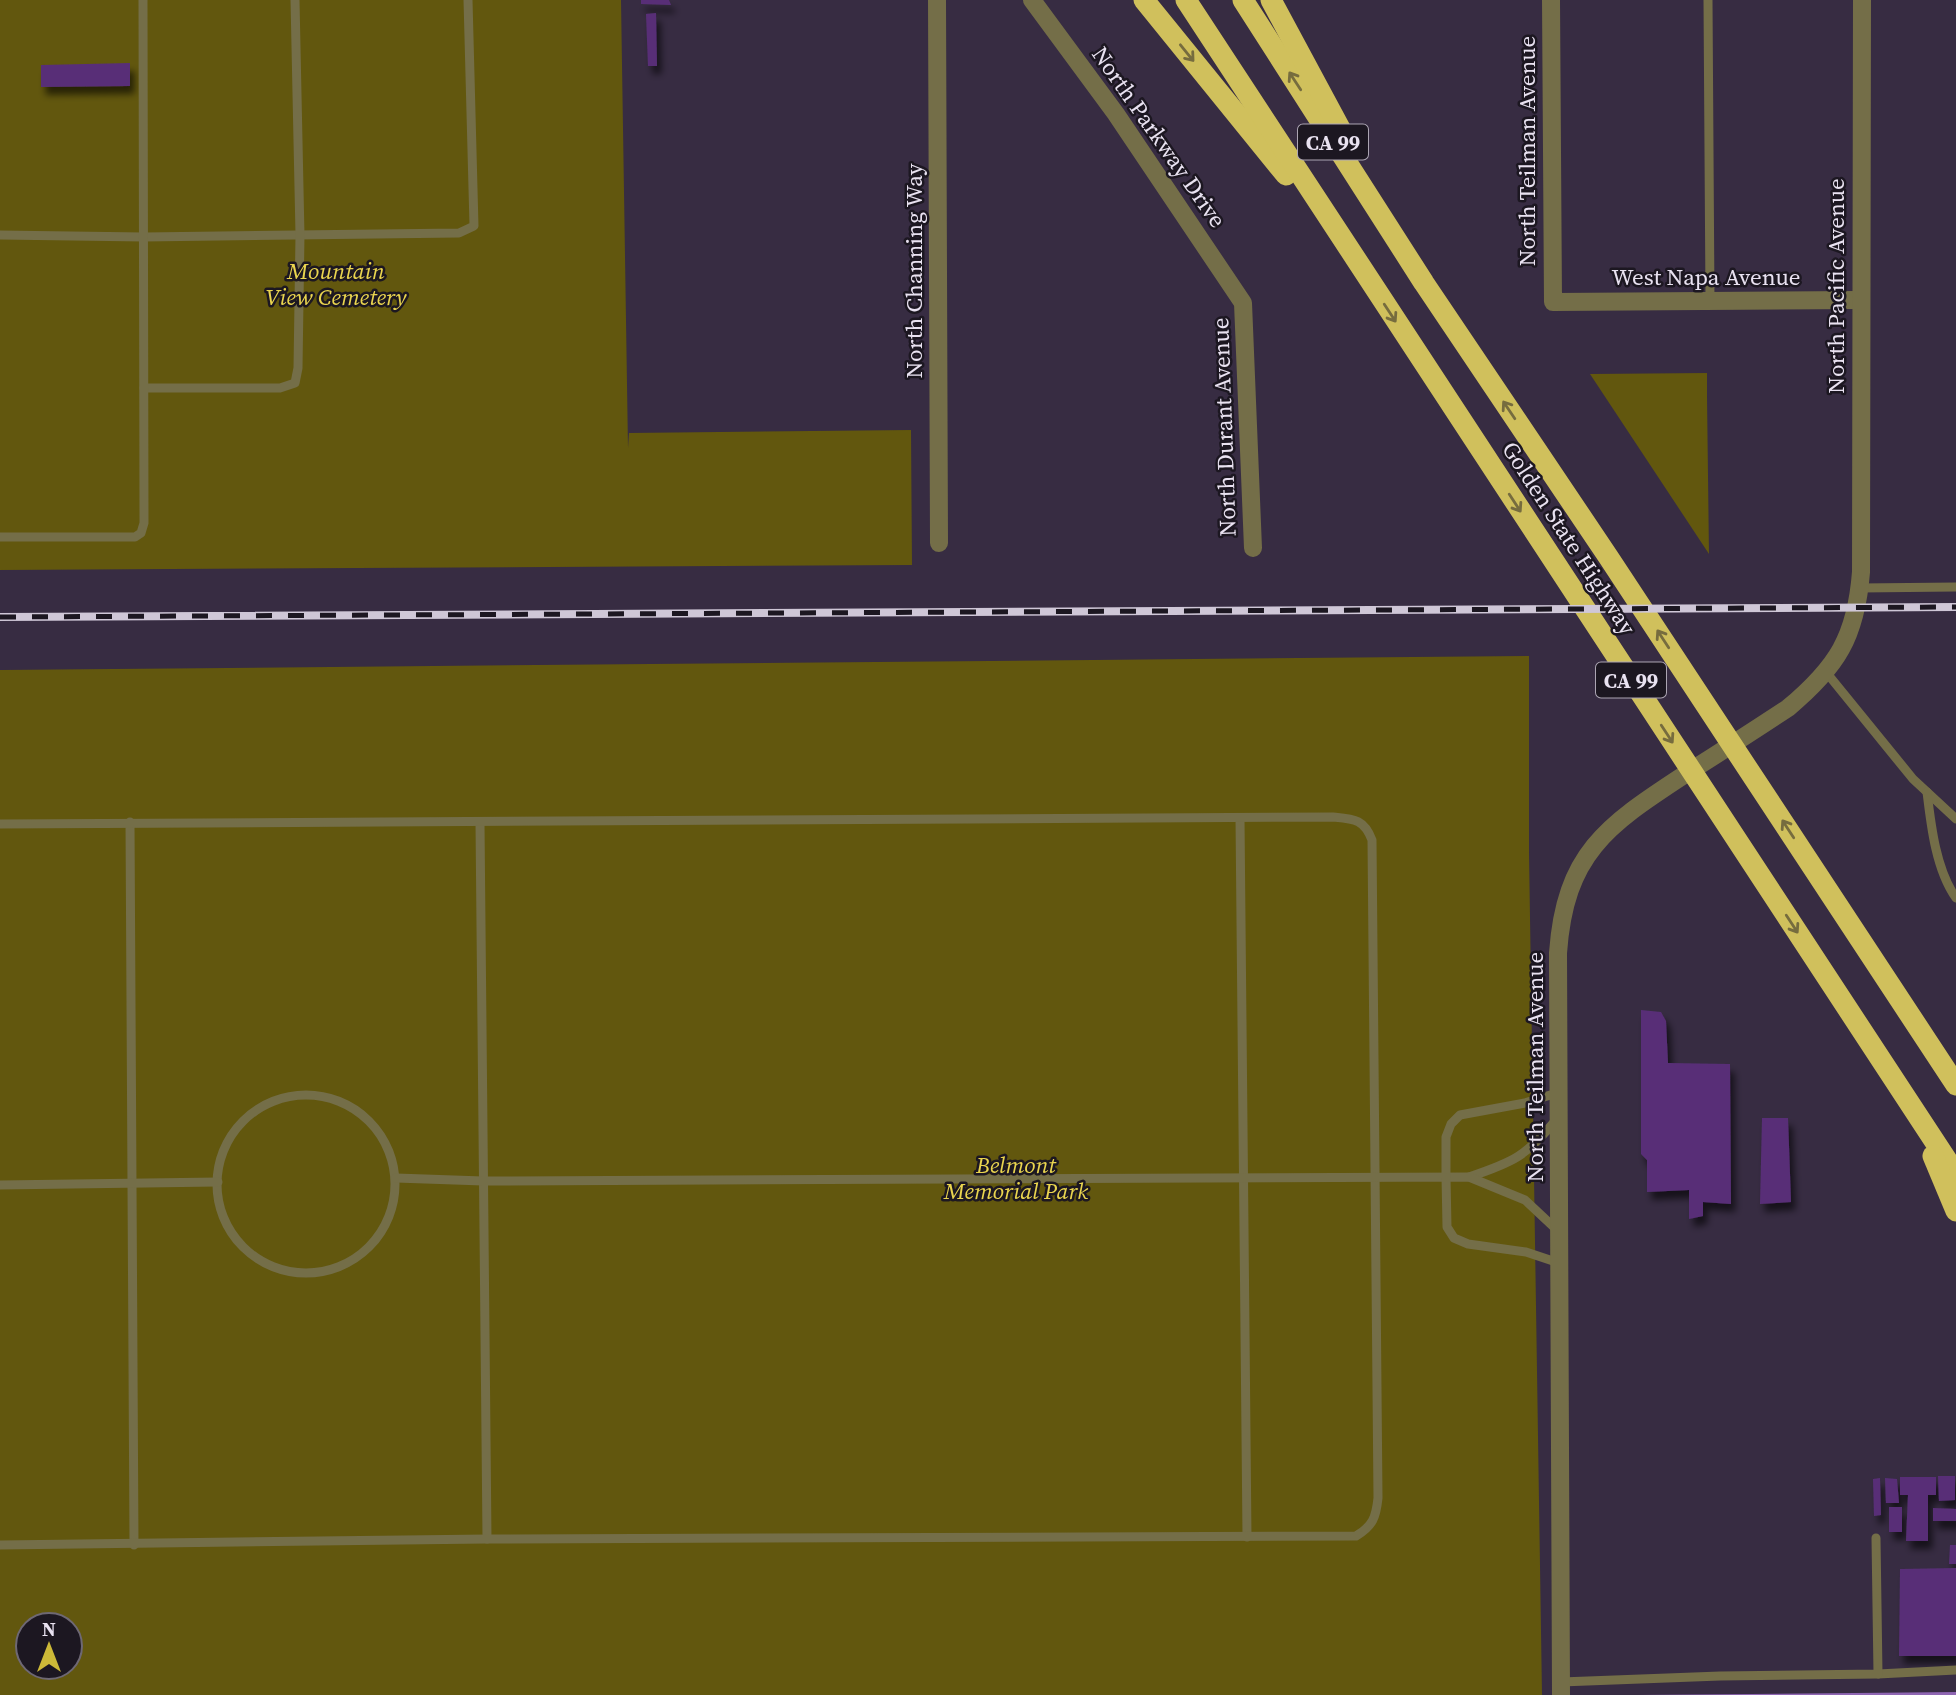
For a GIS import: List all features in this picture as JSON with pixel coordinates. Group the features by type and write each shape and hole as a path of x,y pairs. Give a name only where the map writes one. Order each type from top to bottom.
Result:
{"highway":[{"path":"1144,0 1353,256"},
{"name":"Golden State Highway","path":"1186,0 1956,1174"},
{"name":"Golden State Highway","path":"1243,0 1424,283 1617,569 1956,1085"},
{"path":"1271,0 1424,283"},
{"path":"1853,927 1956,1073"},
{"path":"1910,1103 1956,1210"}],"street":[{"name":"North Channing Way","path":"937,0 939,543"},
{"name":"North Parkway Drive","path":"1032,0 1116,114 1243,303"},
{"name":"North Teilman Avenue","path":"1551,0 1553,302"},
{"name":"North Pacific Avenue","path":"1861,580 1862,0"},
{"name":"West Napa Avenue","path":"1553,302 1860,300"},
{"name":"North Durant Avenue","path":"1243,303 1253,548"},
{"name":"North Teilman Avenue","path":"1561,1688 1558,953 1560,924 1566,900 1579,868 1598,839 1633,808 1788,708 1826,672 1854,621 1861,580"}],"lane":[{"path":"0,537 135,537 142,533 144,0"},
{"path":"144,388 281,388 295,383 298,368 300,235 295,0"},
{"path":"0,235 144,237 459,233 474,226 468,0"},
{"path":"1708,0 1710,301"},
{"path":"1861,580 1956,587"},
{"path":"1826,672 1913,779 1956,820"},
{"path":"1927,792 1932,835 1950,890 1956,898"},
{"path":"1240,818 1247,1537"},
{"path":"0,824 1353,819 1367,827 1372,840 1378,1484 1376,1515 1369,1528 1356,1536 487,1539 0,1545"},
{"path":"130,822 134,1545"},
{"path":"480,823 487,1539"},
{"path":"1560,1091 1525,1103 1460,1115 1451,1124 1446,1137 1447,1227 1454,1238 1468,1244 1526,1252 1560,1263"},
{"path":"296,1095 320,1095 343,1102 363,1115 380,1133 391,1154 396,1178 390,1214 371,1245 352,1261 329,1270 304,1273 280,1269 258,1258 239,1242 226,1222 218,1199 218,1182 223,1151 235,1130 251,1113 272,1101 296,1095"},
{"path":"396,1178 483,1181 1469,1177 1515,1160 1534,1146 1560,1116"},
{"path":"1469,1177 1525,1200 1560,1233"},
{"path":"0,1185 218,1182"},
{"path":"1876,1538 1878,1674"},
{"path":"1561,1688 1720,1676 1956,1670"}],"green space":[{"name":"Mountain View Cemetery","path":"0,0 621,0 628,448 629,433 911,430 912,565 0,570"},
{"path":"1707,373 1707,396 1709,554 1590,374"},
{"name":"Belmont Memorial Park","path":"1529,656 1529,852 1542,1695 0,1695 0,670"}],"shaded area":[{"path":"1956,1692 1956,1695 1637,1695"}],"building":[{"path":"641,0 669,0 671,5 641,4"},
{"path":"656,13 657,66 648,66 646,14"},
{"path":"130,63 130,86 41,87 41,65"},
{"path":"1641,1010 1661,1012 1666,1021 1668,1063 1730,1064 1731,1204 1703,1202 1703,1216 1689,1219 1689,1190 1647,1192 1647,1160 1641,1154"},
{"path":"1762,1118 1788,1118 1791,1202 1760,1204"},
{"path":"1938,1476 1955,1476 1955,1500 1939,1501"},
{"path":"1900,1477 1936,1477 1936,1495 1928,1495 1928,1541 1906,1541 1908,1495 1900,1495"},
{"path":"1880,1478 1881,1515 1874,1516 1873,1479"},
{"path":"1885,1478 1897,1479 1899,1503 1886,1503"},
{"path":"1889,1507 1902,1507 1902,1532 1889,1532"},
{"path":"1933,1508 1956,1509 1956,1521 1933,1521"},
{"path":"1950,1545 1956,1545 1956,1564 1949,1564"},
{"path":"1956,1568 1956,1656 1899,1656 1900,1569"}],"railway":[{"path":"0,617 1956,607"}]}
